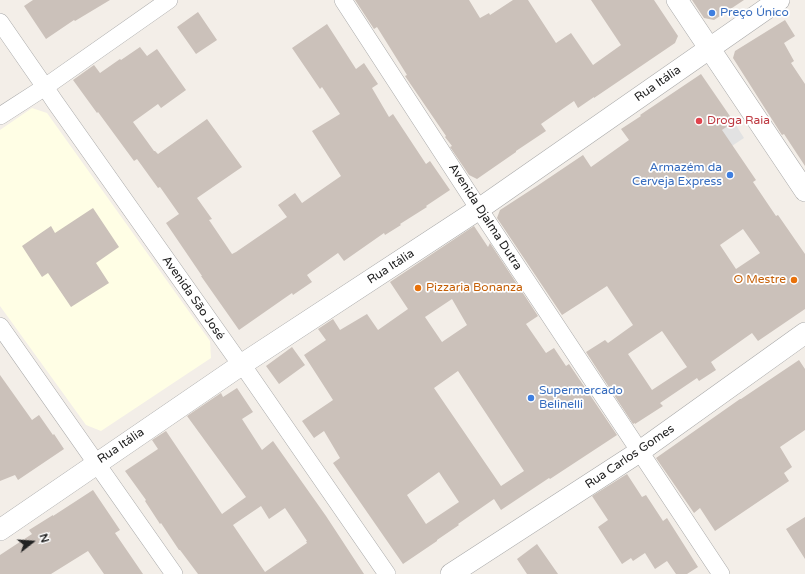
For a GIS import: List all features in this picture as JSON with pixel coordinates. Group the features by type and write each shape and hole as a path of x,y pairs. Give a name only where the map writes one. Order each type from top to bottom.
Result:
{"street":[{"path":"0,116 45,87 169,0"},
{"name":"Avenida Djalma Dutra","path":"344,0 479,209 721,574"},
{"path":"676,0 805,191"},
{"name":"Rua Itália","path":"0,530 241,364 479,209 779,0"},
{"name":"Avenida São José","path":"0,22 59,108 248,373 387,574"},
{"path":"0,326 174,574"},
{"name":"Rua Carlos Gomes","path":"451,574 639,452 805,333"}],"shaded area":[{"path":"32,108 47,113 210,341 211,358 101,431 86,425 0,306 0,130"},
{"path":"734,122 744,138 697,169 687,153"}],"building":[{"path":"33,0 110,0 75,21 74,20 46,39 24,6"},
{"path":"355,0 469,0 480,18 489,13 490,15 513,0 528,0 556,43 571,33 593,65 621,45 591,0 654,0 678,36 675,43 594,98 578,108 574,101 541,124 546,131 477,179 469,175 450,147 452,146 445,137 446,136 405,76 407,75 377,27 374,29"},
{"name":"Preço Único","path":"692,0 744,0 714,20 704,18"},
{"path":"198,12 217,40 196,54 177,27"},
{"path":"785,20 795,36 784,43 794,61 791,63 805,84 805,166 784,134 782,135 780,132 733,58 735,51"},
{"path":"327,24 356,69 364,63 378,84 372,88 389,117 393,114 426,164 430,161 450,190 400,224 401,225 385,235 384,233 344,261 338,253 307,275 312,282 293,295 292,293 239,330 166,223 179,214 160,187 158,188 137,159 134,161 73,80 94,65 100,73 140,47 147,56 157,49 186,90 161,108 158,104 133,122 154,151 158,154 207,119 242,167 197,198 212,219 209,220 232,254 287,217 278,205 295,193 302,203 341,176 312,131 340,114 322,87 320,89 292,48"},
{"path":"701,74 734,122 722,130 756,180 753,182 776,216 778,215 805,254 805,309 758,341 752,333 711,362 716,370 699,381 697,378 660,403 663,406 633,424 586,352 605,340 608,343 633,325 607,286 562,315 497,218 500,210 583,155 591,167 629,140 621,129 641,116 640,115","holes":["743,229 760,253 736,269 720,245","662,331 687,367 652,390 628,354"]},
{"path":"93,208 119,247 96,263 109,283 71,307 48,273 42,277 22,246 51,226 55,233"},
{"path":"474,226 488,247 490,243 538,316 526,324 546,353 554,348 566,366 569,364 617,435 501,510 494,499 403,564 333,463 340,458 324,431 314,438 302,421 333,400 304,355 326,340 318,329 333,319 340,330 367,314 378,330 408,309 390,282","holes":["452,299 467,325 442,342 425,317","458,371 524,471 501,486 434,388","439,472 459,502 426,524 407,495"]},
{"path":"292,347 305,365 279,384 266,366"},
{"path":"799,360 805,369 805,430 780,447 792,467 784,473 789,481 715,531 700,508 694,513 656,458"},
{"path":"0,375 32,420 39,415 64,449 18,480 15,475 0,481"},
{"path":"237,388 253,412 242,419 262,450 273,441 326,516 364,574 198,574 179,550 161,523 160,524 145,501 146,500 125,471 158,449 152,440 166,431 222,514 246,497 187,416 221,393 223,397","holes":["261,506 269,519 285,508 307,543 265,572 233,525"]},
{"path":"627,474 642,497 646,495 663,521 667,518 698,567 687,574 676,574 667,561 655,569 645,553 633,561 631,558 622,564 598,527 608,520 592,496"},
{"path":"93,490 120,530 115,533 143,574 104,574 88,551 51,574 0,574 0,555 32,534 29,530"},
{"path":"805,517 805,559 786,529"},
{"path":"537,544 558,574 527,574 517,559"}],"place":[{"name":"Preço Único","path":"712,13"},
{"name":"Droga Raia","path":"699,121"},
{"name":"Armazém da Cerveja Express","path":"730,175"},
{"name":"O Mestre","path":"794,280"},
{"name":"Pizzaria Bonanza","path":"418,288"},
{"name":"Supermercado Belinelli","path":"531,398"}]}
